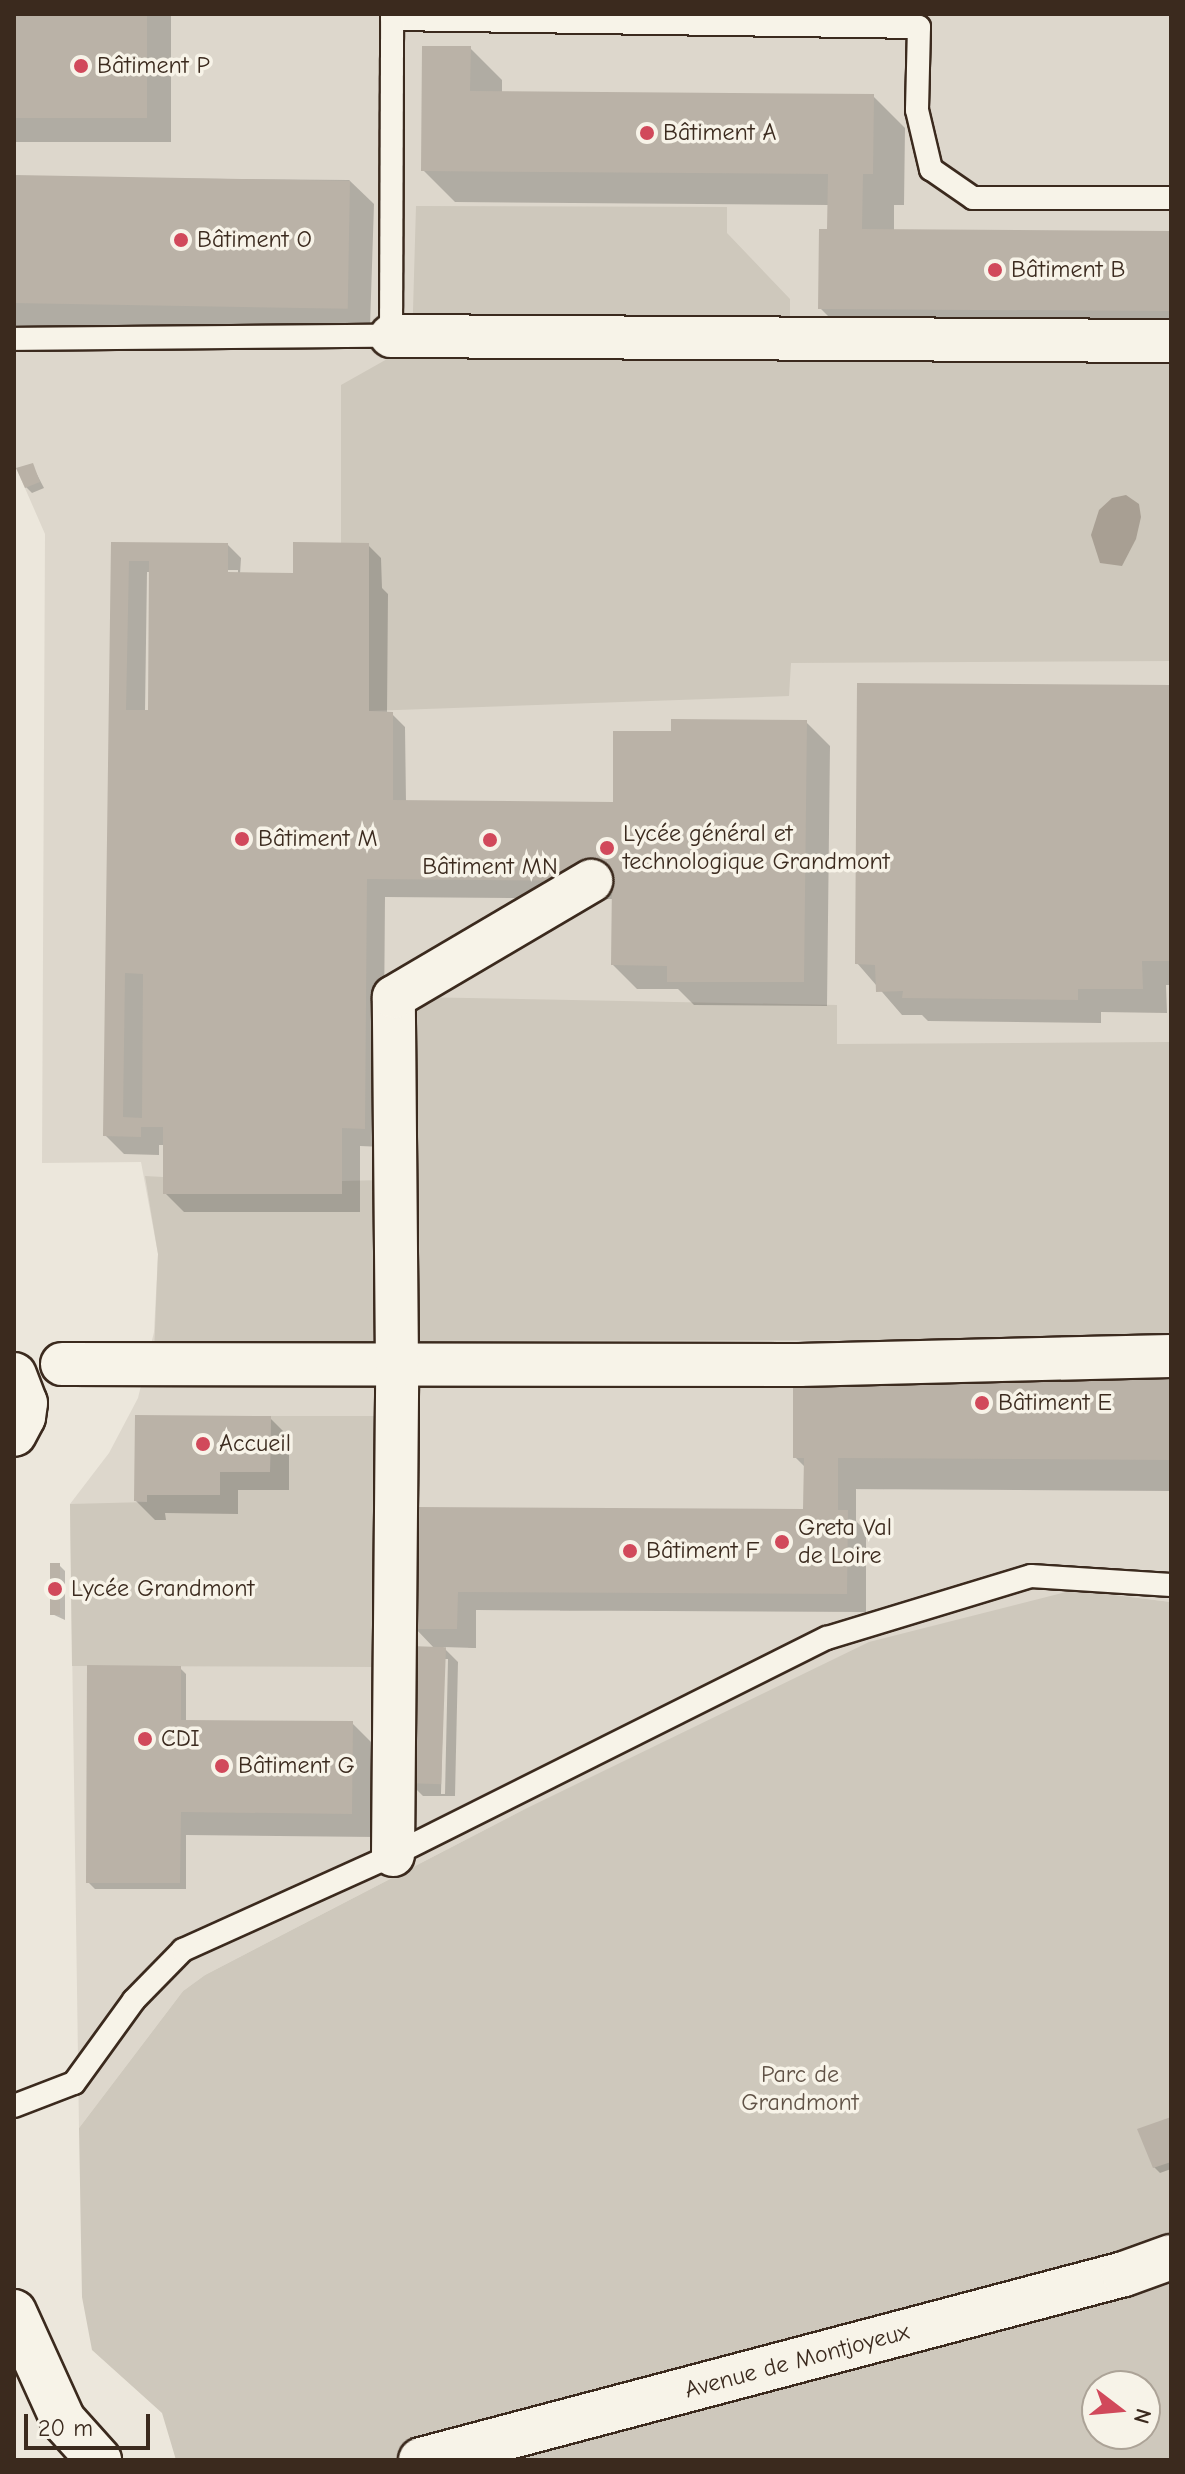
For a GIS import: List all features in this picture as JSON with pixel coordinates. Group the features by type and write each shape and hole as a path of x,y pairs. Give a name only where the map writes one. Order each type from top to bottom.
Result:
{"street":[{"path":"391,336 1171,341"},
{"path":"393,1855 397,1365 394,997 591,881"},
{"path":"62,1364 799,1365 1171,1356"},
{"path":"14,1375 25,1403 23,1417 14,1434"},
{"name":"Avenue de Montjoyeux","path":"421,2460 1124,2274 1171,2257"},
{"path":"14,2312 63,2420 99,2460"}],"lane":[{"path":"14,339 391,336 392,16 919,27 917,110 931,169 973,198 1171,198"},
{"path":"14,2106 74,2083 134,2000 183,1950 393,1855 827,1638 1031,1576 1171,1585"}],"shaded area":[{"name":"Lycée général et technologique Grandmont","path":"14,14 1171,14 1171,1602 1074,1590 521,1811 205,1975 183,1991 79,2128 70,1504 109,1453 138,1398 154,1332 158,1254 141,1162 42,1163 45,534 14,463"},
{"path":"1126,495 1139,504 1141,517 1136,539 1122,566 1100,563 1091,535 1099,510 1112,498"}],"green space":[{"path":"416,206 727,207 727,233 790,299 790,347 1171,353 1171,661 791,663 789,696 369,711 369,544 341,544 341,385 412,345"},
{"path":"411,997 837,1005 837,1044 1171,1042 1171,1340 409,1341"},
{"path":"145,1176 163,1177 164,1194 342,1194 342,1181 383,1180 384,1348 154,1353 158,1254"},
{"path":"271,1416 379,1416 376,1667 72,1666 70,1504 147,1502 147,1495 219,1495 220,1472 270,1472"},
{"name":"Parc de Grandmont","path":"1074,1590 1171,1602 1171,2460 176,2460 162,2413 92,2350 82,2297 79,2128 183,1991 205,1975 521,1811 869,1642"}],"building":[{"name":"Bâtiment P","path":"14,14 147,14 147,118 14,118"},
{"path":"422,46 471,46 470,91 874,94 873,174 863,174 862,229 1171,231 1171,311 818,309 819,229 827,229 828,174 421,171"},
{"name":"Bâtiment O","path":"14,175 350,181 348,309 14,303"},
{"path":"33,463 40,482 25,488 16,468"},
{"path":"111,542 228,543 228,572 293,573 293,542 369,543 369,711 393,712 393,800 613,802 613,731 671,731 671,719 807,720 804,982 667,982 667,966 611,965 612,881 367,879 365,1129 342,1128 342,1194 163,1194 163,1127 141,1127 141,1137 103,1136","holes":["129,561 149,561 148,710 126,710","125,973 143,974 142,1118 123,1117"]},
{"path":"857,683 1171,685 1171,961 1142,961 1143,989 1078,989 1078,1000 902,998 903,991 876,992 875,965 855,964"},
{"path":"793,1374 1171,1376 1171,1460 838,1458 838,1510 848,1510 847,1594 458,1592 457,1629 413,1629 413,1507 803,1509 804,1458 793,1458"},
{"name":"Accueil","path":"135,1415 271,1416 270,1472 220,1472 220,1495 147,1495 147,1502 134,1501"},
{"name":"Lycée Grandmont","path":"50,1563 60,1563 60,1615 50,1615"},
{"path":"410,1646 446,1647 441,1784 405,1783"},
{"name":"Bâtiment G","path":"87,1665 181,1666 181,1720 353,1721 352,1814 181,1812 180,1883 86,1883"},
{"path":"1171,2117 1171,2162 1153,2168 1137,2129"}],"place":[{"name":"Bâtiment P","path":"81,66"},
{"name":"Bâtiment A","path":"647,133"},
{"name":"Bâtiment O","path":"181,240"},
{"name":"Bâtiment B","path":"995,270"},
{"name":"Bâtiment M","path":"242,839"},
{"name":"Bâtiment MN","path":"490,840"},
{"name":"Lycée général et technologique Grandmont","path":"607,848"},
{"name":"Bâtiment E","path":"982,1403"},
{"name":"Accueil","path":"203,1444"},
{"name":"Greta Val de Loire","path":"782,1542"},
{"name":"Bâtiment F","path":"630,1551"},
{"name":"Lycée Grandmont","path":"55,1589"},
{"name":"CDI","path":"145,1739"},
{"name":"Bâtiment G","path":"222,1766"}]}
